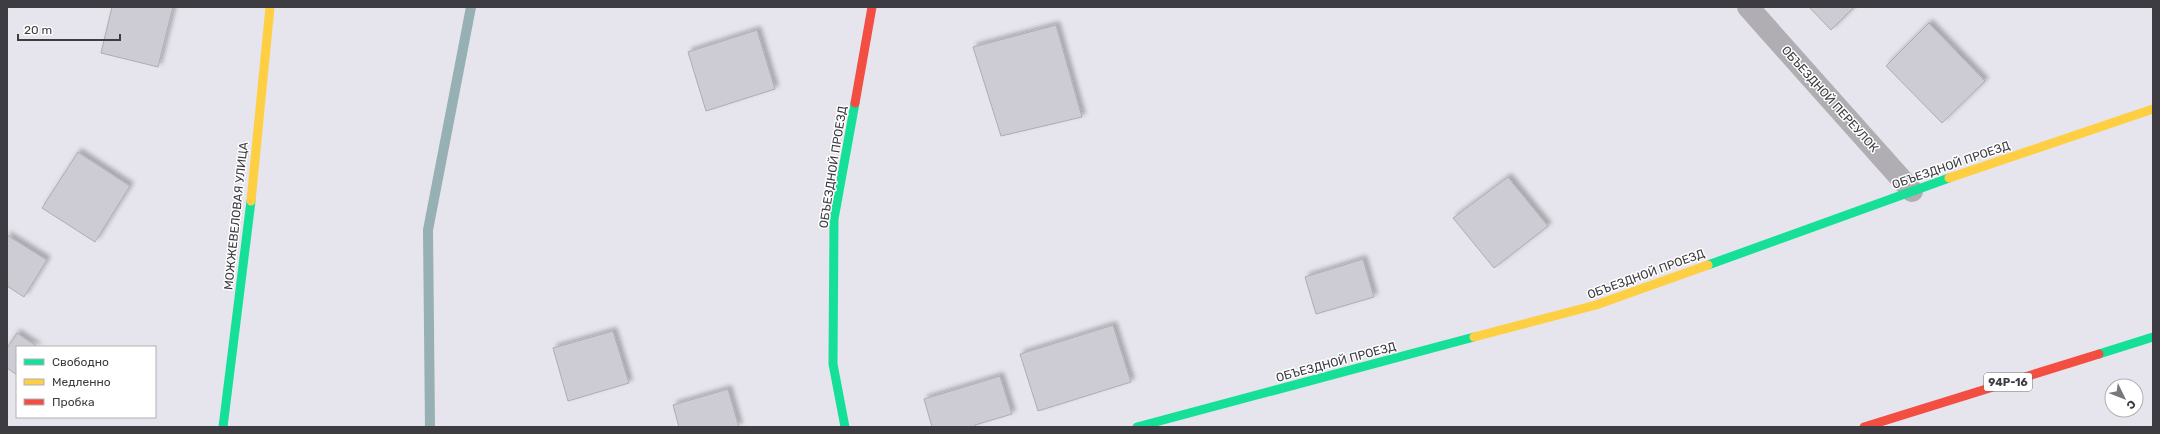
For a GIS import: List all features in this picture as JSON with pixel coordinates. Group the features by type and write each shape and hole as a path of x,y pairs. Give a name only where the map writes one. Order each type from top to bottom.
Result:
{"street":[{"name":"МОЖЖЕВЕЛОВАЯ УЛИЦА","path":"223,427 248,232 270,7"},
{"name":"ОБЪЕЗДНОЙ ПРОЕЗД","path":"845,427 833,364 834,219 872,7"},
{"name":"ОБЪЕЗДНОЙ ПЕРЕУЛОК","path":"1748,7 1912,191"},
{"name":"ОБЪЕЗДНОЙ ПРОЕЗД","path":"1137,427 1596,305 1912,191 2153,109"},
{"name":"94Р-16","path":"1864,427 2153,337"}],"building":[{"path":"112,7 173,7 158,67 101,53"},
{"path":"1809,7 1854,7 1831,30"},
{"path":"1929,23 1985,81 1942,123 1886,66"},
{"path":"1056,25 1082,117 1001,136 973,47"},
{"path":"757,30 775,89 706,111 688,52"},
{"path":"78,152 130,186 95,242 42,208"},
{"path":"1508,177 1548,226 1494,268 1453,218"},
{"path":"7,235 47,260 24,297 7,286"},
{"path":"1363,259 1374,297 1316,314 1305,277"},
{"path":"1113,325 1131,382 1038,411 1020,354"},
{"path":"613,331 629,383 568,401 553,348"},
{"path":"17,333 36,346 16,346 16,374 7,368 7,348"},
{"path":"1000,376 1012,414 975,425 975,427 932,427 924,399"},
{"path":"728,389 739,427 679,427 673,405"}],"waterway":[{"path":"430,427 428,230 471,7"}],"traffic: fast":[{"path":"845,427 833,364 834,219 855,103"},
{"path":"1708,265 1949,178"},
{"path":"223,427 251,201"},
{"path":"1137,427 1474,337"},
{"path":"2099,354 2153,337"}],"traffic: slow":[{"path":"251,201 270,7"},
{"path":"1949,178 2153,109"},
{"path":"1474,337 1596,305 1708,265"}],"traffic: jam":[{"path":"855,103 872,7"},
{"path":"1864,427 2099,354"}]}
